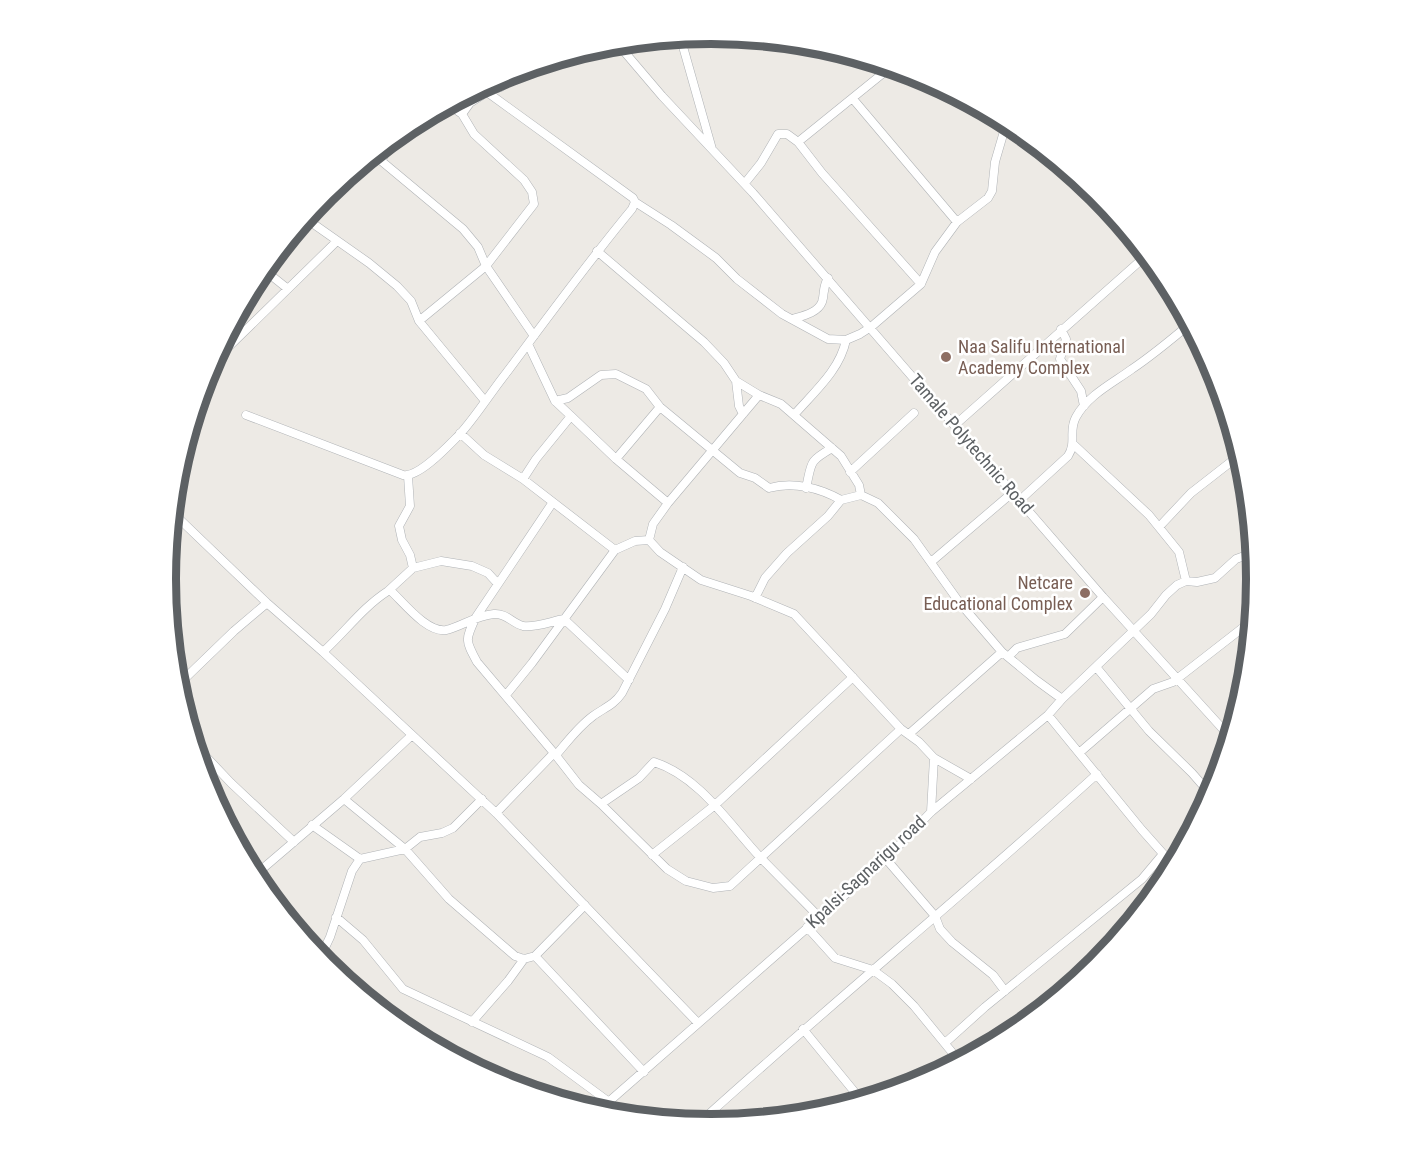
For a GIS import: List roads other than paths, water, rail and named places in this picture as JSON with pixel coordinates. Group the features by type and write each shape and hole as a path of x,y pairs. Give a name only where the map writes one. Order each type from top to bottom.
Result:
{"street":[{"path":"682,45 712,150"},
{"name":"Tamale Polytechnic Road","path":"624,51 712,150 745,183 1103,597 1225,731"},
{"path":"798,142 885,72"},
{"path":"488,93 633,198 635,202 716,258 782,314 828,339 846,340 871,327 921,284 935,252 957,222 988,198 992,191 994,162 1004,131"},
{"path":"462,114 470,103 479,97"},
{"path":"853,99 957,222"},
{"path":"419,321 486,266 534,204 532,192 524,180 474,134 462,114 455,109"},
{"path":"745,183 761,164 778,134 788,134 798,142 822,173 921,284"},
{"path":"384,155 381,161 463,229 478,247 486,266 534,336"},
{"path":"408,476 427,465 460,433 597,251 632,209 635,202"},
{"path":"312,223 397,286 411,301 419,321 485,401"},
{"path":"229,346 338,241"},
{"path":"597,251 704,342 724,363 736,381 759,395 775,400 841,456 859,486 861,495"},
{"path":"955,425 1060,329 1141,260"},
{"path":"270,275 288,289"},
{"path":"792,319 806,316 821,305 823,287 828,278"},
{"path":"1020,500 1073,449 1072,427 1076,416 1084,406 1104,388 1133,369 1184,328"},
{"path":"1060,329 1066,339 1060,359 1081,391 1084,406"},
{"path":"794,415 836,368 844,351 846,340"},
{"path":"528,344 555,401 616,459 668,503"},
{"path":"555,401 568,398 602,375 616,374 646,389 660,407 740,472 755,478 769,488 778,485 825,491 841,500"},
{"path":"736,381 739,406 743,414"},
{"path":"649,540 653,524 668,503 711,449 759,395"},
{"path":"616,459 660,407"},
{"path":"850,472 914,413"},
{"path":"246,415 408,476"},
{"path":"523,479 571,416"},
{"path":"460,433 484,455 523,479 615,549"},
{"path":"1073,444 1149,515 1179,552 1186,581 1197,582 1215,578 1236,559 1246,555"},
{"path":"806,488 808,471 815,458 832,448"},
{"path":"1158,526 1191,493 1234,460"},
{"path":"408,476 410,506 399,526 413,568"},
{"path":"931,562 1012,493"},
{"path":"754,597 765,578 787,553 828,516 841,500 861,495 878,503 914,539 959,602 1005,654 1062,699"},
{"path":"553,502 476,617 467,637 469,646 477,662 579,785 667,869 686,881 713,888 730,885 901,729"},
{"path":"180,519 267,603 496,813 698,1023"},
{"path":"506,695 615,549 635,541 649,540"},
{"path":"649,540 660,552 700,580 754,597 794,614 901,729 934,758 971,779"},
{"path":"323,652 345,632 359,613 413,568 441,561 457,562 488,573 498,584"},
{"path":"496,813 583,725 616,702 629,680 683,567"},
{"name":"Kpalsi-Sagnarigu road","path":"607,1104 886,859 931,812 1048,715 1151,614 1166,595 1177,585 1186,581"},
{"path":"388,591 391,591 430,628 445,631 476,617 500,614 518,624 527,626 564,619"},
{"path":"909,734 1005,654 1017,648 1065,634 1103,597"},
{"path":"185,678 267,603"},
{"path":"564,619 629,680"},
{"path":"1079,753 1153,689 1170,684 1244,630"},
{"path":"1096,668 1149,731 1205,787"},
{"path":"652,855 715,805 853,677"},
{"path":"1048,715 1168,859"},
{"path":"262,870 344,799 412,735"},
{"path":"207,758 294,842"},
{"path":"931,812 934,758"},
{"path":"601,804 639,778 654,762 668,766 715,805 760,857 819,917"},
{"path":"711,1114 803,1029 1002,861 1097,774"},
{"path":"344,799 405,849 449,899 515,956 524,959 535,956 585,905"},
{"path":"324,949 352,871 360,859 405,849 420,837 442,833 453,828 482,800"},
{"path":"312,825 360,859"},
{"path":"945,1043 1142,879 1163,854"},
{"path":"886,859 935,916 939,929 993,975 1005,991"},
{"path":"336,916 363,940 403,989 548,1057 609,1102"},
{"path":"807,927 836,958 873,970 892,984 955,1055"},
{"path":"535,956 644,1072"},
{"path":"472,1022 524,959"},
{"path":"803,1029 856,1094"}],"place":[{"name":"Naa Salifu International Academy Complex","path":"946,357"},
{"name":"Netcare Educational Complex","path":"1085,593"}]}
